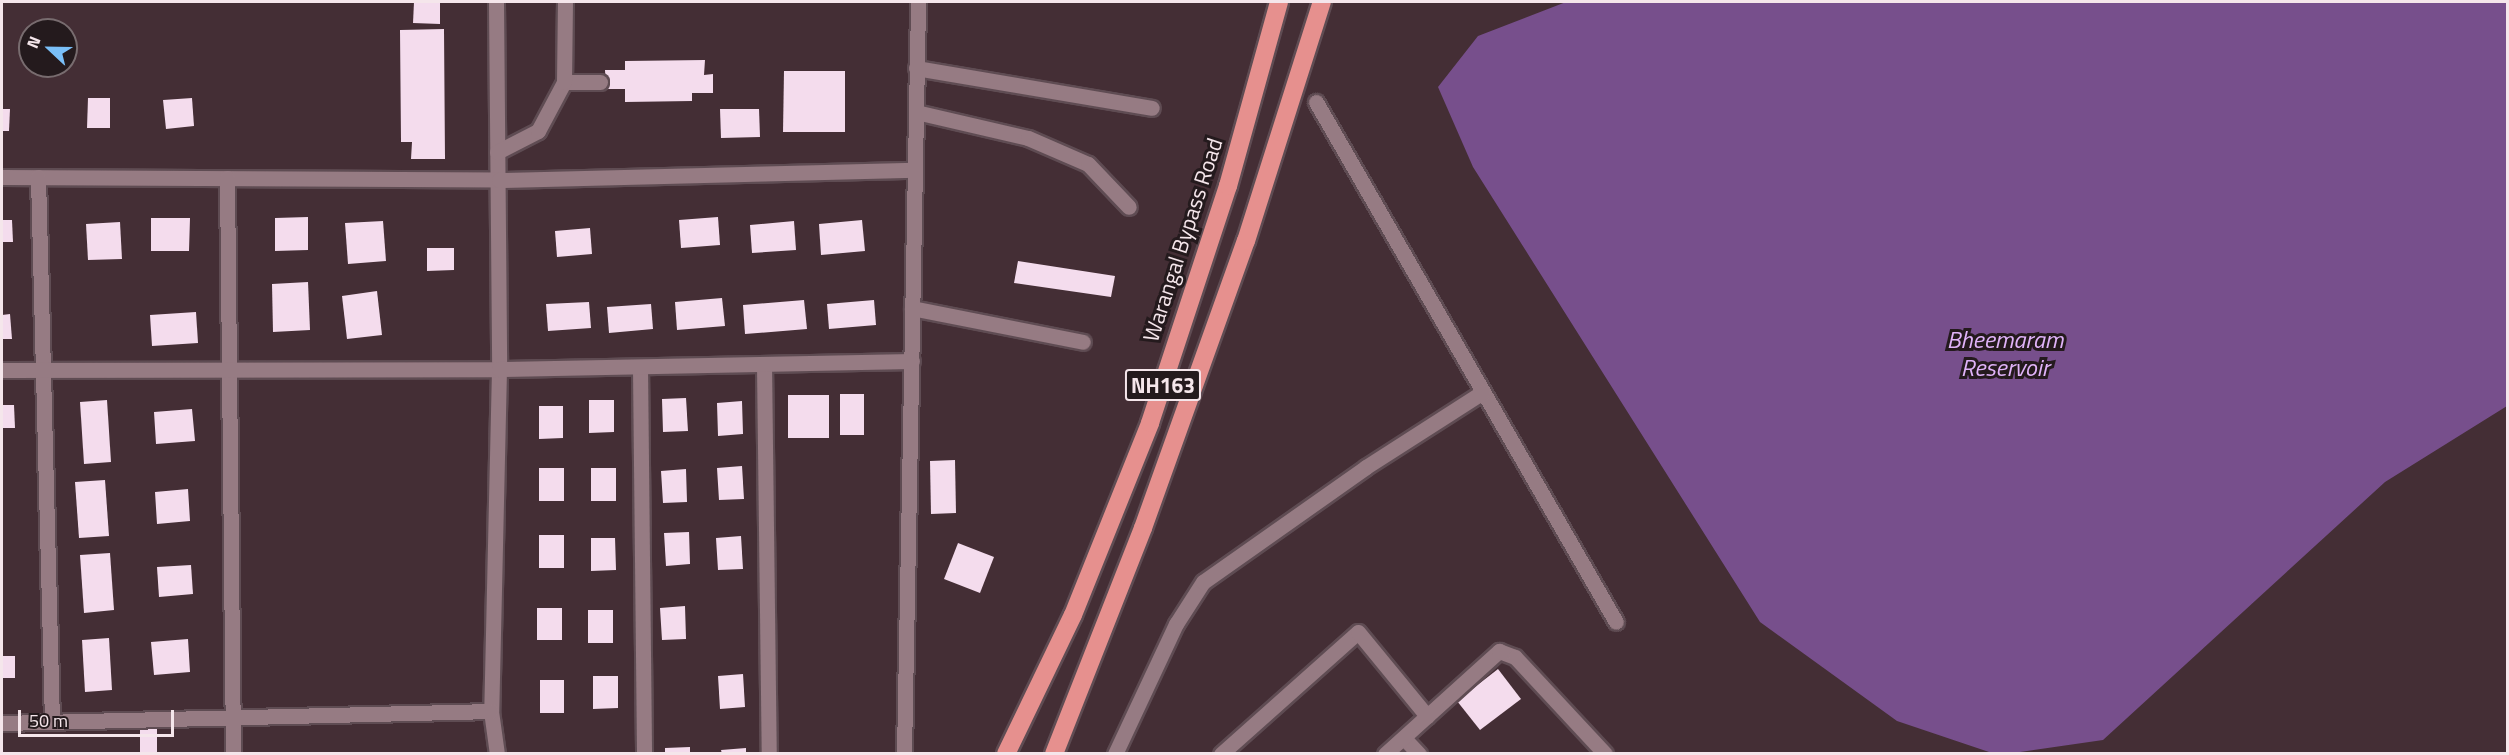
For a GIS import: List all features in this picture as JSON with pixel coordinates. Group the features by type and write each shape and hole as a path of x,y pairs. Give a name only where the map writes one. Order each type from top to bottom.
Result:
{"highway":[{"name":"Warangal Bypass Road","path":"1006,753 1072,615 1150,423 1228,186 1279,2"},
{"name":"NH163","path":"1054,753 1143,528 1242,252 1322,2"}],"street":[{"path":"496,2 499,369 491,711 497,753"},
{"path":"498,152 538,131 564,82 565,2"},
{"path":"904,753 918,2"},
{"path":"916,68 1152,108"},
{"path":"564,82 600,82"},
{"path":"1316,102 1616,622"},
{"path":"916,112 1028,138 1088,164 1129,207"},
{"path":"2,177 499,180 915,170"},
{"path":"38,177 52,722"},
{"path":"227,178 233,753"},
{"path":"912,308 1083,342"},
{"path":"2,370 499,369 912,361"},
{"path":"764,364 769,753"},
{"path":"640,367 644,753"},
{"path":"1121,752 1176,624 1203,582 1366,467 1483,392"},
{"path":"1221,753 1358,632 1427,716"},
{"path":"1384,753 1404,738 1492,654 1507,652 1515,657 1605,753"},
{"path":"2,723 491,711"},
{"path":"1404,738 1419,753"}],"water":[{"name":"Bheemaram Reservoir","path":"1566,2 2507,2 2507,406 2385,482 2103,740 2013,753 1992,753 1897,721 1760,622 1473,167 1438,87 1478,36"}],"building":[{"path":"414,2 440,2 440,24 413,23"},
{"path":"444,29 445,159 411,159 412,142 401,142 400,30"},
{"path":"705,60 704,75 713,74 713,93 692,93 692,101 625,102 625,89 606,89 605,70 625,70 625,61"},
{"path":"784,71 845,71 845,132 783,132"},
{"path":"88,98 110,98 110,128 87,128"},
{"path":"192,98 194,126 166,129 163,100"},
{"path":"2,109 10,109 9,131 2,131"},
{"path":"720,109 759,109 760,137 721,138"},
{"path":"308,217 308,250 275,251 275,218"},
{"path":"718,217 720,245 681,248 679,220"},
{"path":"151,218 190,218 189,251 151,251"},
{"path":"2,220 12,220 13,242 2,242"},
{"path":"862,220 865,251 821,255 819,224"},
{"path":"383,221 386,261 348,264 345,223"},
{"path":"794,221 796,250 752,253 750,225"},
{"path":"120,222 122,259 88,260 86,224"},
{"path":"590,228 592,254 557,257 555,231"},
{"path":"427,248 454,248 454,270 427,271"},
{"path":"1018,261 1115,276 1111,297 1014,283"},
{"path":"308,282 310,330 273,332 272,284"},
{"path":"377,291 382,335 347,339 342,296"},
{"path":"722,298 725,326 677,330 675,302"},
{"path":"804,300 807,329 745,334 743,305"},
{"path":"874,300 876,325 829,329 827,304"},
{"path":"589,302 591,328 548,331 546,304"},
{"path":"651,304 653,329 609,333 607,307"},
{"path":"196,312 198,343 152,346 150,315"},
{"path":"10,314 12,339 2,339 2,315"},
{"path":"840,394 864,394 864,435 840,435"},
{"path":"788,395 829,395 829,438 788,438"},
{"path":"686,398 688,431 663,432 662,399"},
{"path":"107,400 111,462 84,464 80,402"},
{"path":"589,400 614,400 614,432 589,433"},
{"path":"742,401 743,434 718,436 717,403"},
{"path":"2,405 14,405 15,428 2,428"},
{"path":"539,406 563,406 563,438 539,439"},
{"path":"192,409 195,441 156,444 154,412"},
{"path":"955,460 956,513 931,514 930,461"},
{"path":"742,466 744,499 719,500 717,468"},
{"path":"539,468 564,468 564,501 539,501"},
{"path":"591,468 616,468 616,501 591,501"},
{"path":"686,469 687,502 663,503 661,471"},
{"path":"105,480 109,536 79,538 75,482"},
{"path":"188,489 190,521 157,524 155,492"},
{"path":"689,532 690,564 666,566 664,533"},
{"path":"539,535 564,535 564,568 539,568"},
{"path":"741,536 743,569 718,570 716,538"},
{"path":"591,538 615,538 616,570 591,571"},
{"path":"958,543 994,557 980,593 944,579"},
{"path":"110,553 114,610 84,613 80,555"},
{"path":"191,565 193,594 159,597 157,567"},
{"path":"685,606 686,639 662,640 660,608"},
{"path":"537,608 562,608 562,640 537,640"},
{"path":"588,610 613,610 613,643 588,643"},
{"path":"109,638 112,690 85,692 82,640"},
{"path":"188,639 190,672 154,675 151,642"},
{"path":"2,656 15,656 15,678 2,678"},
{"path":"1498,669 1521,699 1480,730 1457,701"},
{"path":"743,674 745,707 720,709 718,676"},
{"path":"593,676 618,676 618,708 593,709"},
{"path":"540,680 564,680 564,713 540,713"},
{"path":"140,729 157,729 157,754 140,754"},
{"path":"690,747 690,754 665,754 665,748"},
{"path":"746,748 746,754 722,754 721,750"}]}
